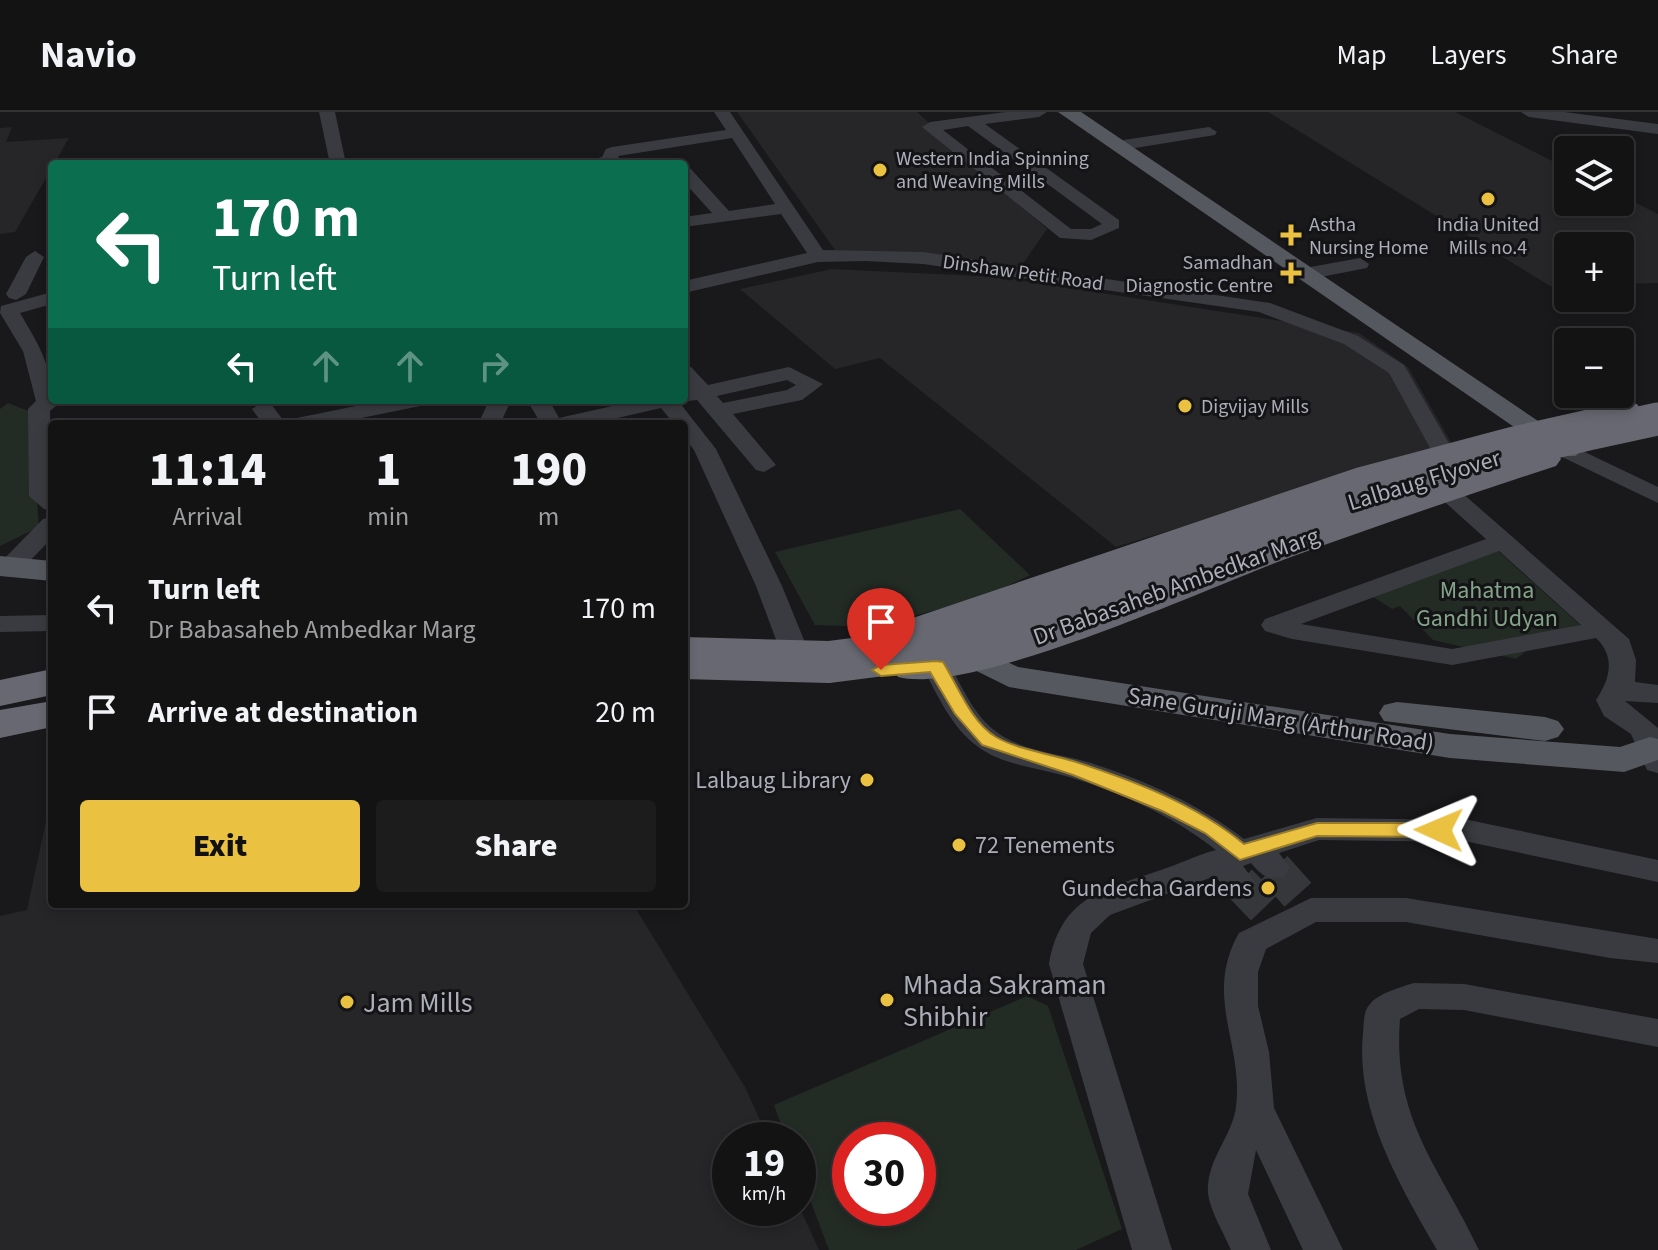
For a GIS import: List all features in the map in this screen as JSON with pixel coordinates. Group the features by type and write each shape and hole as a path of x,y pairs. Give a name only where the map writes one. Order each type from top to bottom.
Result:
{"highway":[{"path":"1433,469 1534,431 1658,404"},
{"name":"Lalbaug Flyover","path":"688,651 825,655 912,644 972,628 1229,532 1422,471 1577,429 1658,416"},
{"name":"Lalbaug Flyover","path":"688,658 829,662 923,650 988,633 1244,536 1436,474 1658,416"},
{"name":"Dr Babasaheb Ambedkar Marg","path":"944,651 963,619 1218,525 1433,469 1568,451 1658,433"},
{"name":"Dr Babasaheb Ambedkar Marg","path":"688,670 826,676 944,651 1433,469"},
{"name":"Dr Babasaheb Ambedkar Marg","path":"688,640 792,645 906,634 944,651"},
{"path":"0,693 48,683"},
{"path":"0,703 48,694"},
{"path":"0,711 48,701"},
{"path":"0,724 48,715"}],"main road":[{"path":"1068,112 1534,431 1568,451"},
{"path":"5,566 48,571"},
{"name":"Sane Guruji Marg (Arthur Road)","path":"944,651 1009,676 1450,746 1624,760 1655,754"}],"street":[{"path":"327,112 337,160"},
{"path":"722,112 818,256"},
{"path":"972,122 1113,224 1106,231 1082,236 1066,234 930,127 1039,112"},
{"path":"1529,112 1658,129"},
{"path":"1169,122 1190,134"},
{"path":"1117,146 1209,132"},
{"path":"614,160 612,152 737,133"},
{"path":"660,146 672,160"},
{"path":"688,176 724,216"},
{"path":"688,221 786,208"},
{"path":"1282,258 1337,249"},
{"name":"Dinshaw Petit Road","path":"688,286 818,256 923,258 1263,307 1351,340 1397,369 1433,469 1504,541 1619,645 1624,661 1621,689 1610,700 1614,710 1644,729 1655,754"},
{"path":"8,295 35,257"},
{"path":"1305,274 1360,264"},
{"path":"8,295 48,290"},
{"path":"48,299 9,308 38,347 48,391"},
{"path":"693,395 789,373 812,384 794,395 718,411"},
{"path":"693,395 718,411 764,465"},
{"path":"48,402 39,409 41,496 48,501"},
{"path":"320,420 398,404"},
{"path":"578,420 648,404"},
{"path":"669,404 682,420"},
{"path":"688,428 705,449 769,586 792,645"},
{"path":"1568,451 1658,496"},
{"path":"5,566 48,528"},
{"path":"1504,541 1274,625 1292,631 1452,657 1603,629"},
{"path":"0,624 48,623"},
{"path":"944,651 961,710 989,741 1080,770 1169,807 1212,829 1245,862"},
{"path":"1621,689 1658,694"},
{"path":"1152,1250 1066,964 1070,936 1087,913 1109,900 1245,862 1317,829 1469,831 1658,871"},
{"path":"1323,1250 1255,1108 1251,1052 1240,1006 1241,972 1251,942 1288,910 1406,910 1610,946 1658,951"},
{"path":"1459,1250 1407,1155 1382,1089 1377,1043 1383,1012 1414,996 1464,997 1658,1033"},
{"path":"1251,1250 1228,1194 1233,1157 1255,1108"}],"shaded area":[{"name":"Western India Spinning and Weaving Mills","path":"737,112 917,112 1047,229 1018,271 840,257"},
{"name":"India United Mills no.4","path":"1268,112 1455,112 1554,162 1554,216 1634,216 1634,202 1658,214 1658,283 1634,284 1634,232 1554,232 1554,286"},
{"path":"12,127 6,142 69,138 56,160 48,160 48,175 15,232 0,234 0,128"},
{"name":"Digvijay Mills","path":"832,269 999,277 1359,333 1408,367 1452,444 1116,547 880,358 835,369 740,289"},
{"name":"Jam Mills","path":"48,812 48,908 635,908 745,1087 761,1122 712,1122 712,1226 808,1226 819,1250 0,1250 0,916 27,910"}],"green space":[{"path":"8,403 31,412 39,527 0,546 0,409"},
{"path":"960,509 1030,575 985,597 872,627 815,625 775,552"},
{"name":"Mahatma Gandhi Udyan","path":"1498,551 1589,633 1538,642 1516,659 1433,640 1400,606 1392,609 1370,595"},
{"path":"1027,996 1048,1006 1122,1229 1076,1250 829,1250 816,1216 816,1122 780,1122 774,1105"}],"tunnel":[{"path":"1274,868 1299,896"},
{"path":"1239,882 1264,908"}],"place":[{"name":"Western India Spinning and Weaving Mills","path":"880,170"},
{"name":"India United Mills no.4","path":"1488,199"},
{"name":"Astha Nursing Home","path":"1291,235"},
{"name":"Samadhan Diagnostic Centre","path":"1291,273"},
{"name":"Digvijay Mills","path":"1185,406"},
{"name":"Lalbaug Library","path":"867,780"},
{"name":"72 Tenements","path":"959,845"},
{"name":"Gundecha Gardens","path":"1268,888"},
{"name":"Mhada Sakraman Shibhir","path":"887,1000"},
{"name":"Jam Mills","path":"347,1002"}],"route":[{"path":"881,670 936,666 961,710 989,741 1010,751 1080,770 1169,807 1212,829 1240,853 1317,829 1439,830"}]}
